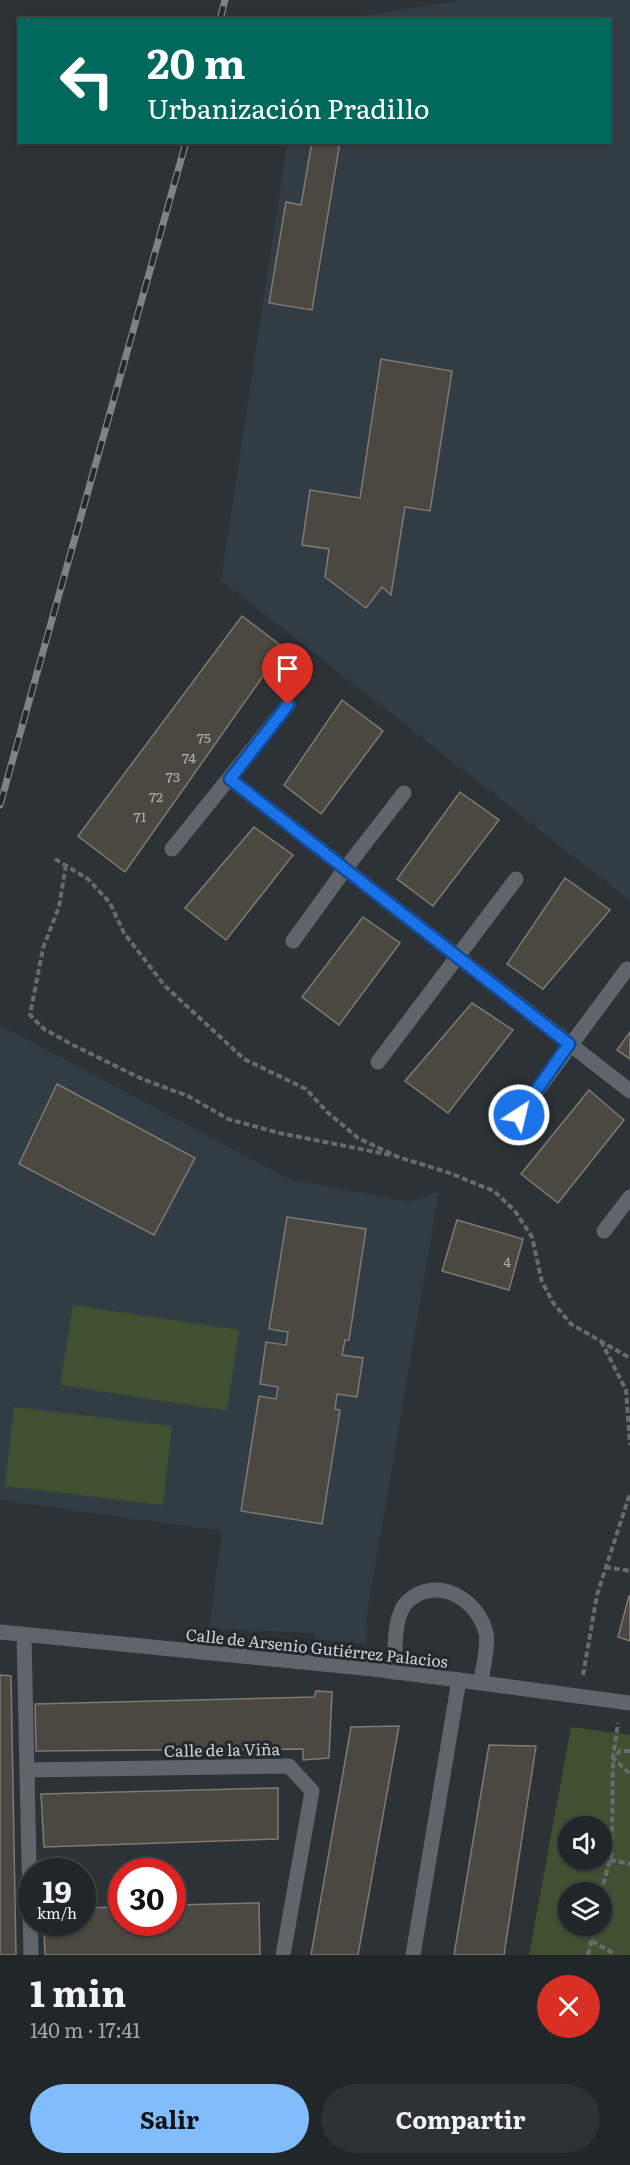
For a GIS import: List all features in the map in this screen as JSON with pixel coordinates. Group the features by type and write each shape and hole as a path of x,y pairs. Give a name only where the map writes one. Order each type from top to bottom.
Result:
{"street":[{"path":"171,849 288,705"},
{"path":"230,779 630,1091"},
{"path":"293,941 345,869 404,794"},
{"path":"378,1062 516,879"},
{"path":"519,1115 569,1044 627,969"},
{"path":"604,1231 630,1197"},
{"path":"394,1672 398,1620 408,1601 428,1591 453,1591 472,1605 486,1633 481,1683"},
{"name":"Calle de Arsenio Gutiérrez Palacios","path":"0,1632 394,1672 626,1702"},
{"path":"24,1634 31,1955"},
{"path":"413,1955 459,1680"},
{"name":"Calle de la Viña","path":"27,1770 289,1766 312,1791 283,1955"}],"path":[{"path":"55,859 88,879 110,903 124,933 165,986 214,1034 244,1059 306,1089 358,1138 398,1157"},
{"path":"66,865 59,907 43,948 30,1015 44,1029 142,1080 188,1096 228,1119 279,1133 398,1157 447,1172 494,1191 515,1210 532,1237 542,1282 554,1304 571,1324 630,1358"},
{"path":"601,1341 626,1390 630,1445"},
{"path":"580,1696 588,1642 605,1567 630,1493"},
{"path":"605,1567 630,1571"},
{"path":"611,1816 613,1758 626,1702"},
{"path":"613,1758 620,1751 630,1750"},
{"path":"613,1758 630,1774"},
{"path":"612,1860 630,1864"},
{"path":"588,1955 593,1936"},
{"path":"592,1941 616,1955"}],"shaded area":[{"path":"464,0 630,0 630,901 221,580 287,144 612,144 612,18 347,18"},
{"path":"0,1025 289,1179 409,1202 439,1192 365,1626 368,1628 365,1644 315,1639 314,1633 209,1629 222,1531 0,1500"}],"green space":[{"path":"73,1305 239,1330 227,1411 60,1385"},
{"path":"14,1407 172,1426 163,1505 5,1486"},
{"path":"571,1727 630,1735 630,1955 529,1955"}],"building":[{"path":"312,144 340,144 312,310 269,303 286,202 301,205"},
{"path":"381,359 452,371 430,511 405,507 391,595 382,587 366,608 325,577 329,549 302,545 310,490 360,498"},
{"path":"242,616 297,658 281,680 268,669 125,872 78,836"},
{"path":"342,700 383,731 321,814 284,785"},
{"path":"460,792 499,820 433,906 397,879"},
{"path":"254,827 293,855 226,940 185,908"},
{"path":"565,878 610,910 543,989 507,964"},
{"path":"363,917 400,943 339,1025 302,997"},
{"path":"472,1003 513,1030 448,1113 405,1081"},
{"path":"630,1032 630,1059 617,1050"},
{"path":"57,1084 195,1158 154,1235 19,1164"},
{"path":"589,1090 624,1120 558,1203 521,1174"},
{"path":"287,1217 366,1229 349,1340 345,1340 342,1355 363,1358 357,1397 337,1394 335,1409 340,1410 322,1524 241,1511 259,1396 276,1399 278,1387 260,1384 266,1342 286,1345 288,1332 269,1329"},
{"path":"457,1220 523,1239 509,1290 442,1271"},
{"path":"630,1596 630,1641 618,1637"},
{"path":"0,1675 11,1676 16,1955 0,1955"},
{"path":"316,1691 332,1692 329,1758 303,1760 303,1749 36,1751 35,1704 314,1697"},
{"path":"399,1726 358,1955 311,1955 351,1727"},
{"path":"489,1745 536,1746 504,1955 454,1955"},
{"path":"278,1788 278,1839 44,1847 41,1794"},
{"path":"259,1903 260,1955 45,1955 44,1936 96,1936 96,1908 108,1907 108,1936 186,1936 186,1905"}],"railway":[{"path":"220,18 225,0"},
{"path":"0,805 185,144"}],"route":[{"path":"288,705 230,779 569,1044 519,1115"}]}
